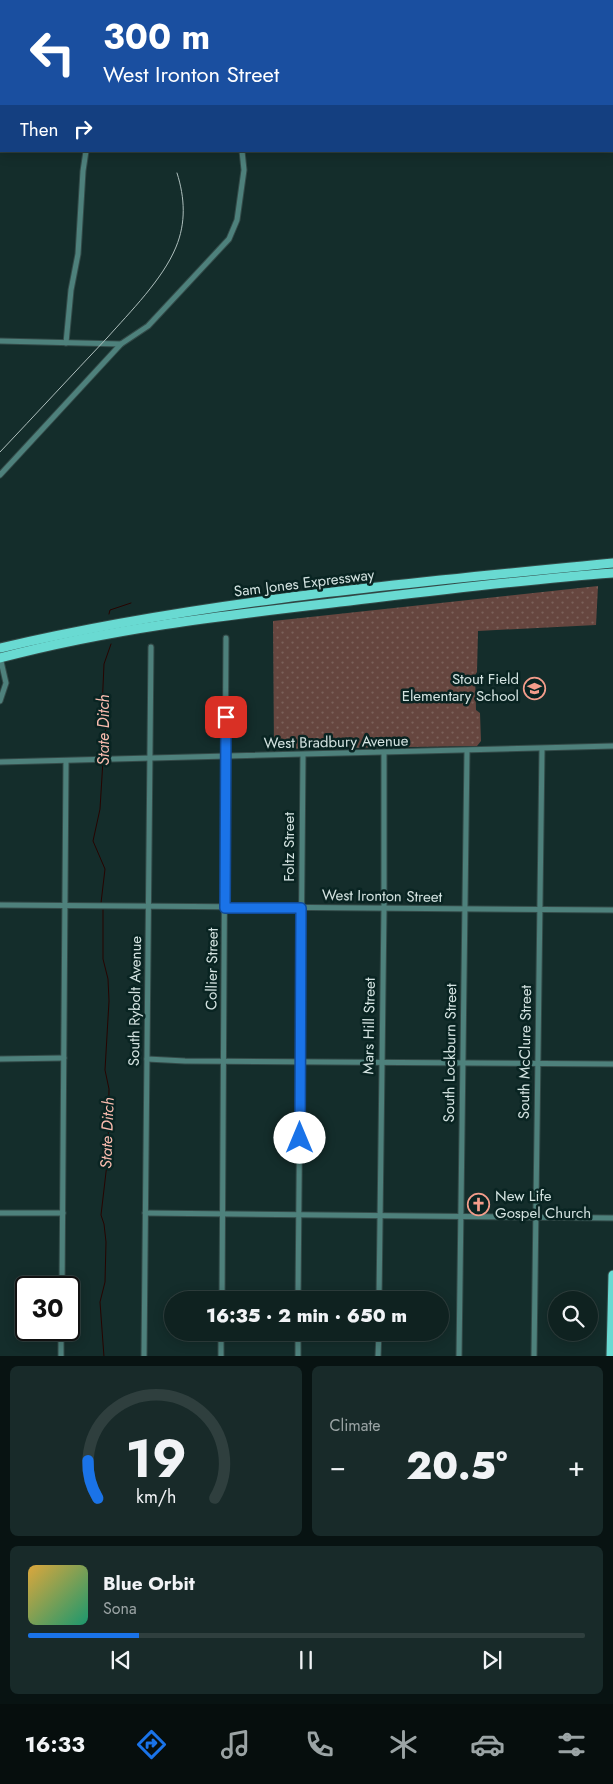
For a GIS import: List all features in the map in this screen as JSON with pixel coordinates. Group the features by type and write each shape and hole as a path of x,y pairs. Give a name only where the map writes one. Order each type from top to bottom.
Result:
{"main road":[{"name":"Sam Jones Expressway","path":"0,648 93,627 190,611 613,563"},
{"name":"Sam Jones Expressway","path":"0,657 71,641 188,621 544,579 613,573"},
{"path":"612,1356 613,1275"}],"street":[{"path":"66,343 71,290 78,254 86,152"},
{"path":"0,475 121,344 148,326 232,235 237,220 244,170 242,152"},
{"path":"0,341 121,344"},
{"name":"Collier Street","path":"222,1291 226,638"},
{"name":"South Rybolt Avenue","path":"144,1356 151,647"},
{"path":"0,657 6,682 0,701"},
{"name":"West Bradbury Avenue","path":"0,762 613,746"},
{"name":"South McClure Street","path":"534,1356 542,749"},
{"name":"South Lockburn Street","path":"459,1356 467,751"},
{"name":"Mars Hill Street","path":"379,1291 384,753"},
{"name":"Foltz Street","path":"298,1291 303,755"},
{"path":"62,1276 66,761"},
{"name":"West Ironton Street","path":"0,905 613,910"},
{"path":"0,1059 64,1058"},
{"path":"146,1059 222,1062 613,1064"},
{"path":"0,1213 63,1213"},
{"path":"145,1213 613,1218"},
{"path":"61,1356 62,1341"},
{"path":"221,1341 221,1356"},
{"path":"298,1341 298,1356"},
{"path":"378,1356 379,1341"}],"shaded area":[{"path":"598,586 596,625 478,631 477,672 475,675 476,710 480,713 481,741 477,746 274,749 273,621"}],"waterway":[{"name":"State Ditch","path":"109,614 110,610 131,603"},
{"name":"State Ditch","path":"103,756 106,724 102,709 104,664 111,644"},
{"name":"State Ditch","path":"101,903 105,869 93,841 100,809 103,760"},
{"name":"State Ditch","path":"103,910 103,959 108,979 109,1001 105,1070 109,1089 108,1155 101,1215 106,1242 105,1282 100,1302 104,1356"}],"railway":[{"path":"0,452 126,317 163,271 176,247 182,229 183,201 177,173"}],"place":[{"name":"Stout Field Elementary School","path":"535,688"},
{"name":"New Life Gospel Church","path":"479,1205"}],"route":[{"path":"226,717 225,908 301,908 300,1138"}]}
